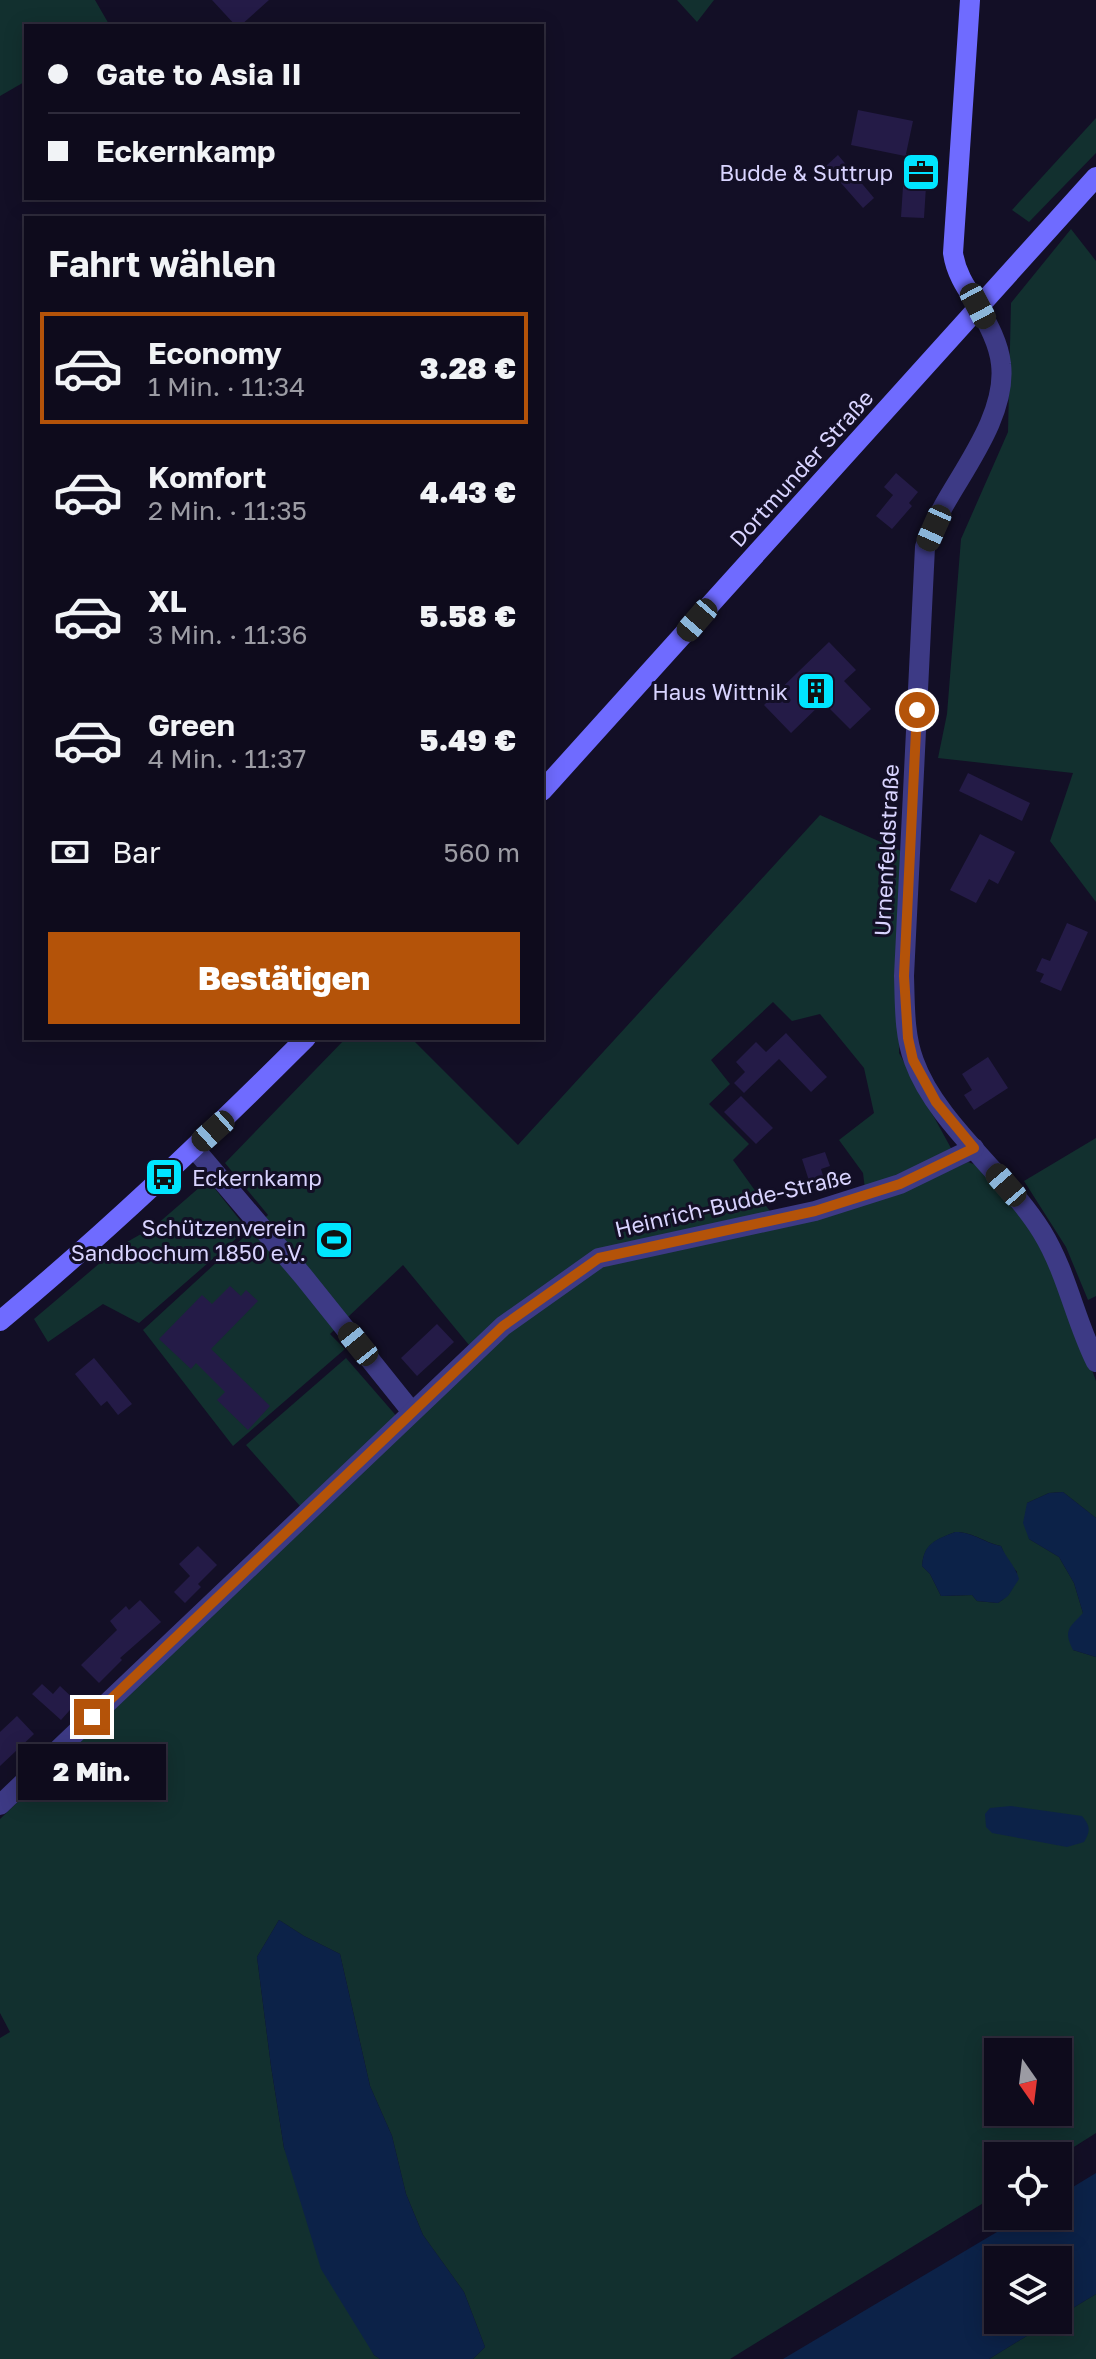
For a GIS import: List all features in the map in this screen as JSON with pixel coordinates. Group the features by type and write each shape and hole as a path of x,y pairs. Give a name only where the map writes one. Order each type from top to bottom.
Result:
{"main road":[{"path":"970,0 953,253 962,282 978,306"},
{"name":"Dortmunder Straße","path":"544,789 1096,177"},
{"path":"0,1321 194,1148 304,1040"}],"street":[{"name":"Urnenfeldstraße","path":"978,306 998,351 1001,374 987,432 943,508 925,547 905,1007 913,1060 936,1102 1022,1203 1043,1235 1069,1288 1096,1362"},
{"path":"0,1805 412,1412 303,1276 194,1148"},
{"name":"Heinrich-Budde-Straße","path":"412,1412 503,1326 599,1258 815,1211 900,1184 974,1148"}],"green space":[{"path":"0,0 95,0 109,24 24,24 24,82 0,96"},
{"path":"677,0 714,0 697,22"},
{"path":"1096,118 1096,153 1029,222 1012,210"},
{"path":"1071,229 1096,261 1096,902 1050,841 1073,773 938,758 947,714 961,539 1008,432 1011,303"},
{"path":"820,815 901,851 899,1053 952,1150 865,1189 863,1173 839,1140 874,1113 864,1068 820,1014 792,1021 773,1002 711,1060 730,1084 709,1104 749,1144 733,1160 772,1214 622,1245 469,1345 403,1265 330,1334 345,1349 233,1446 143,1330 268,1215 225,1163 344,1040 413,1040 518,1145"},
{"path":"1096,1138 1096,1296 1088,1300 1066,1247 1024,1181"},
{"path":"968,1162 976,1165 1011,1202 1056,1270 1096,1381 1096,1518 1063,1492 1049,1493 1027,1503 1029,1539 1059,1557 1074,1583 1083,1613 1073,1650 1096,1657 1096,2133 1072,2148 1072,2142 984,2142 984,2203 730,2359 473,2359 485,2347 464,2292 423,2235 406,2194 392,2136 370,2086 340,1954 279,1920 257,1957 284,2148 374,2355 380,2359 0,2359 0,2038 10,2032 0,2013 0,1819 508,1333 604,1264 911,1188","holes":["955,1532 1001,1546 1017,1572 1012,1590 998,1603 977,1601 972,1595 941,1596 930,1574 922,1566 925,1552 937,1540"]},
{"path":"208,1180 247,1229 139,1323 103,1304 48,1342 34,1319 120,1246 155,1226"},
{"path":"346,1358 399,1419 300,1506 246,1445"},
{"path":"1096,2294 1096,2359 989,2359 1030,2334 1072,2334 1072,2309"}],"water":[{"path":"1063,1492 1096,1518 1096,1657 1073,1650 1068,1633 1083,1613 1074,1583 1059,1557 1029,1539 1023,1523 1027,1503 1049,1493"},
{"path":"955,1532 1001,1546 1019,1579 1008,1596 998,1603 977,1601 972,1595 941,1596 930,1574 922,1566 923,1558 932,1543"},
{"path":"1011,1806 1082,1816 1088,1825 1088,1834 1084,1842 1067,1847 992,1833 986,1827 985,1814 990,1808"},
{"path":"279,1920 340,1954 370,2086 392,2136 406,2194 423,2235 464,2292 485,2347 473,2359 380,2359 374,2355 321,2269 284,2148 257,1957"},
{"path":"1096,2173 1096,2294 1072,2309 1072,2246 984,2246 984,2334 1030,2334 989,2359 783,2359 1000,2230 1072,2230 1072,2188"}],"building":[{"path":"212,0 269,0 242,24 234,24"},
{"path":"858,110 913,121 906,154 928,155 924,218 901,217 905,156 851,145"},
{"path":"838,155 874,198 863,208 826,166"},
{"path":"896,473 918,492 909,503 912,506 892,529 876,516 893,495 884,487"},
{"name":"Haus Wittnik","path":"829,642 856,670 844,681 871,709 850,729 823,702 791,733 764,705"},
{"path":"968,773 1030,803 1022,821 959,791"},
{"path":"980,834 1015,852 998,884 989,879 976,903 950,890"},
{"path":"1067,923 1088,932 1061,991 1040,982 1044,974 1036,971 1042,958 1050,961"},
{"path":"786,1033 827,1077 811,1092 779,1059 744,1093 734,1083 745,1072 736,1062 756,1042 766,1052"},
{"path":"988,1057 1008,1088 974,1110 964,1095 972,1090 962,1074"},
{"path":"741,1096 773,1128 756,1144 724,1112"},
{"path":"825,1152 830,1166 821,1169 825,1182 811,1187 802,1159"},
{"path":"230,1286 241,1296 246,1290 258,1301 211,1349 270,1406 248,1430 217,1400 225,1392 196,1363 191,1369 159,1339 202,1295 212,1304"},
{"path":"437,1324 454,1342 417,1376 401,1358"},
{"path":"94,1358 132,1404 118,1415 107,1401 101,1406 75,1374"},
{"path":"198,1546 217,1565 185,1603 174,1592 190,1576 179,1564"},
{"path":"140,1600 161,1622 120,1658 122,1660 99,1683 81,1665 117,1630 110,1621 126,1606 129,1610"},
{"path":"42,1684 53,1694 60,1686 77,1702 61,1720 32,1694"},
{"path":"17,1716 34,1734 0,1766 0,1732"}],"place":[{"name":"Budde & Suttrup","path":"921,172"},
{"name":"Haus Wittnik","path":"816,691"},
{"name":"Eckernkamp","path":"164,1177"},
{"name":"Schützenverein Sandbochum 1850 e.V.","path":"334,1240"}],"route":[{"path":"92,1717 503,1326 599,1258 815,1211 900,1184 974,1148 936,1102 913,1060 908,1038 904,976 917,710"}]}
